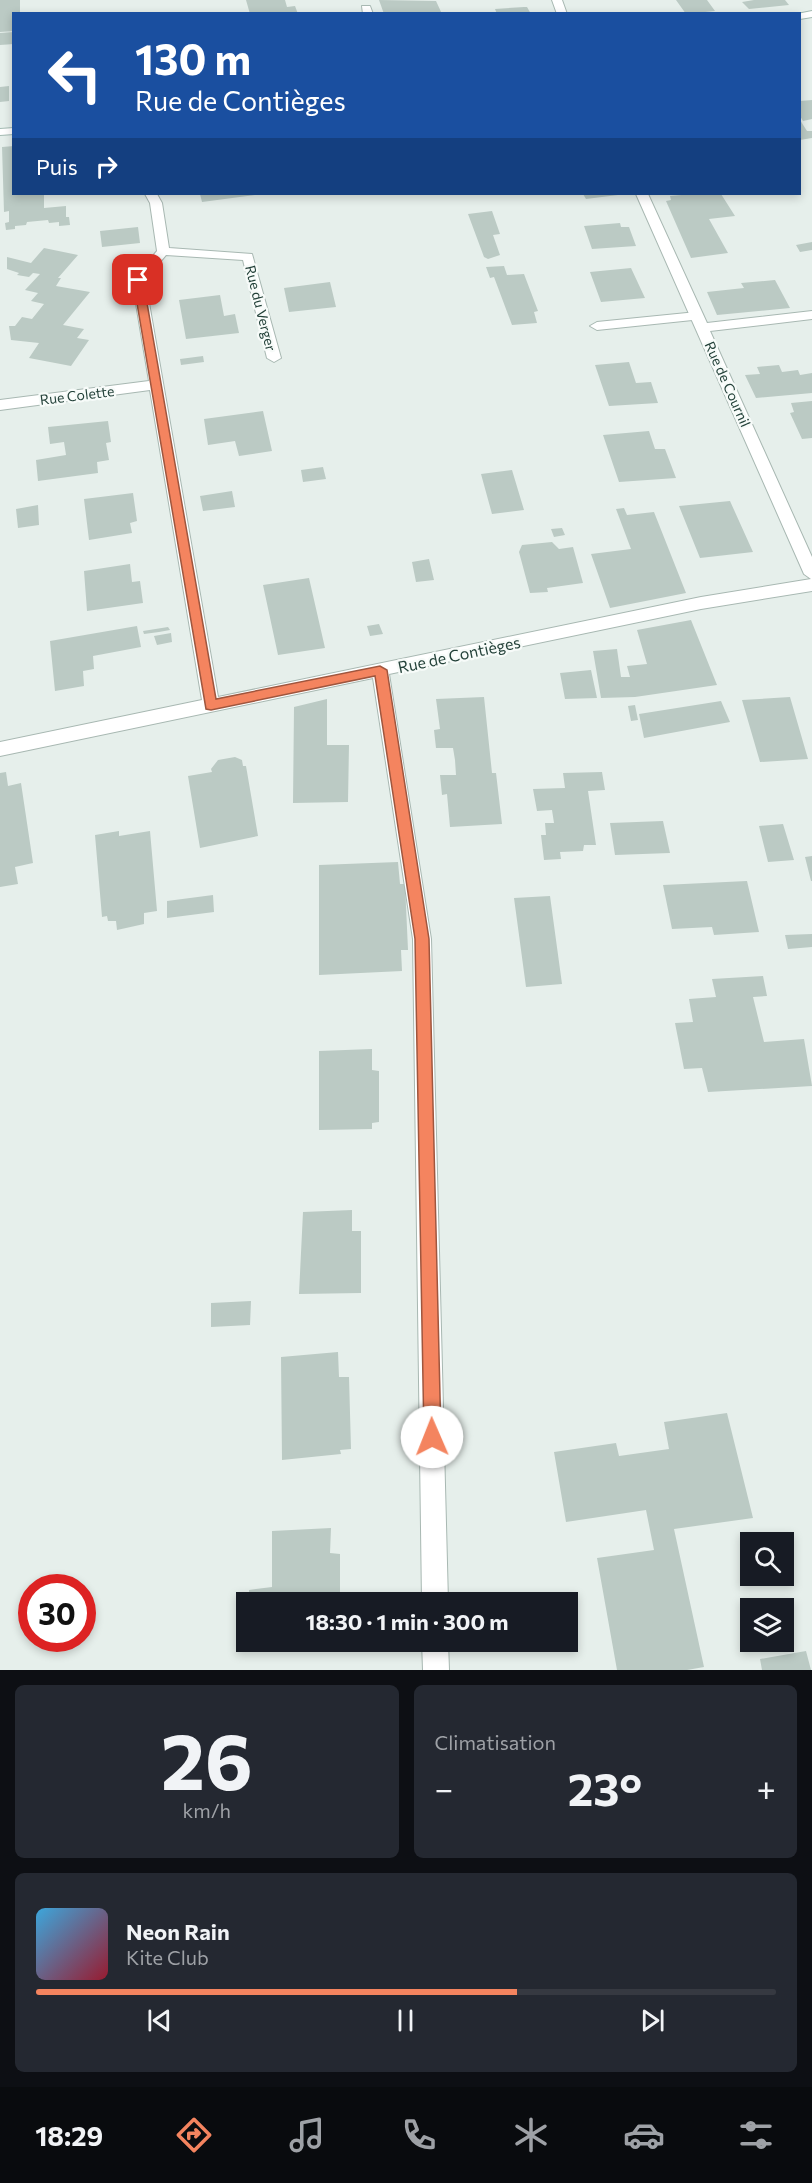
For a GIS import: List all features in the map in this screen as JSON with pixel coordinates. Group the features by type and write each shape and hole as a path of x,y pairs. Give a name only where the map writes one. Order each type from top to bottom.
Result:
{"street":[{"path":"152,195 156,203 163,251 138,280 211,705"},
{"name":"Rue de Cournil","path":"642,195 812,574"},
{"name":"Rue du Verger","path":"163,251 248,257 274,358"},
{"path":"597,326 812,315"},
{"name":"Rue Colette","path":"0,405 155,385"},
{"name":"Rue de Contièges","path":"0,749 701,603 812,585"},
{"path":"380,670 422,939 435,1592"},
{"path":"435,1652 436,1670"}],"building":[{"path":"0,0 20,0 20,12 12,12 12,31 0,32"},
{"path":"246,0 285,0 287,7 295,6 297,12 249,12"},
{"path":"379,0 436,1 441,12 383,12"},
{"path":"676,0 707,0 715,11 705,12 685,12"},
{"path":"785,0 789,5 749,9 742,2"},
{"path":"527,7 530,12 496,12 495,9"},
{"path":"12,32 12,44 0,45 0,33"},
{"path":"9,86 9,101 0,102 0,87"},
{"path":"812,100 812,119 803,121 801,101"},
{"path":"801,122 807,131 812,131 812,138 801,140"},
{"path":"12,146 12,195 44,195 44,208 66,206 66,217 69,217 70,225 59,226 59,222 49,223 48,220 27,222 26,225 6,230 5,223 9,222 9,211 4,212 2,147"},
{"path":"200,195 255,195 202,202"},
{"path":"584,195 618,195 586,199"},
{"path":"722,195 735,216 709,219 728,253 691,258 666,201 671,200 670,196"},
{"path":"492,211 500,234 493,235 500,255 488,259 484,257 468,214"},
{"path":"620,223 621,227 629,227 636,246 592,249 584,226"},
{"path":"138,227 140,243 102,247 100,231"},
{"path":"812,242 812,250 800,252 796,245"},
{"path":"44,248 78,255 58,278 61,278 56,286 90,292 63,325 84,329 77,338 89,340 71,366 29,358 39,343 11,340 9,326 15,326 22,317 32,319 44,304 31,301 38,293 25,290 40,274 33,273 29,277 17,275 19,273 7,269 7,257 31,263"},
{"path":"504,266 507,275 524,274 538,311 534,312 537,323 512,325 494,277 490,278 486,267"},
{"path":"631,268 645,298 601,302 590,272"},
{"path":"775,280 790,308 717,315 707,292 744,288 741,283"},
{"path":"330,282 336,307 289,312 284,288"},
{"path":"220,295 224,316 235,314 239,333 186,339 179,300"},
{"path":"203,356 204,362 181,365 180,359"},
{"path":"629,362 636,383 651,382 658,403 609,406 595,365"},
{"path":"779,365 782,372 798,370 800,375 812,373 812,393 756,398 745,375 760,374 757,367"},
{"path":"812,401 812,438 802,439 790,413 794,412 791,403"},
{"path":"263,411 272,451 239,456 235,441 208,445 204,419"},
{"path":"108,421 111,442 106,443 109,460 97,462 98,473 38,481 36,460 66,455 64,442 50,444 48,427"},
{"path":"649,431 655,449 665,449 676,478 619,482 603,435"},
{"path":"323,467 326,479 303,482 301,470"},
{"path":"512,470 524,510 492,514 481,474"},
{"path":"232,491 235,507 203,511 200,496"},
{"path":"133,493 137,521 130,523 132,533 89,540 84,499"},
{"path":"730,501 753,552 700,558 679,506"},
{"path":"38,505 39,525 18,528 16,509"},
{"path":"624,508 627,515 654,512 686,593 610,608 591,554 631,549 616,509"},
{"path":"562,528 565,535 554,537 551,529"},
{"path":"552,542 559,549 573,547 583,583 547,588 548,592 530,593 519,552 522,545"},
{"path":"429,559 434,580 416,582 412,562"},
{"path":"130,564 132,582 140,581 143,603 87,611 84,571"},
{"path":"309,578 325,648 278,655 263,585"},
{"path":"691,620 717,685 635,697 601,698 593,651 617,649 621,677 630,677 627,666 647,664 637,630"},
{"path":"379,624 383,634 370,636 367,626"},
{"path":"137,626 141,647 93,656 94,669 83,671 84,686 55,691 50,641"},
{"path":"168,627 170,630 144,634 143,631"},
{"path":"171,633 172,642 157,645 154,636"},
{"path":"591,670 597,698 565,699 560,673"},
{"path":"484,697 492,773 496,773 502,824 450,827 447,794 442,795 440,775 456,775 455,760 453,748 436,748 434,730 440,729 436,699"},
{"path":"790,697 808,759 760,762 742,700"},
{"path":"327,699 327,745 349,745 348,802 293,803 294,707"},
{"path":"721,701 730,722 644,738 639,714"},
{"path":"635,705 638,720 631,721 628,706"},
{"path":"235,757 242,760 243,766 246,766 258,836 200,848 188,776 212,772 211,769 218,760"},
{"path":"6,772 8,786 21,783 33,863 15,867 18,884 0,887 0,773"},
{"path":"602,772 605,790 588,791 596,845 584,845 583,851 560,852 561,859 544,860 541,835 546,835 545,823 554,823 552,810 537,811 533,789 565,788 563,773"},
{"path":"663,821 670,853 615,855 610,823"},
{"path":"783,824 794,860 768,862 759,826"},
{"path":"119,831 119,836 150,831 157,911 144,913 144,924 117,930 116,921 108,921 107,916 102,917 95,835"},
{"path":"812,856 812,881 811,881 805,857"},
{"path":"398,862 400,884 405,884 408,950 401,950 402,971 319,975 319,865"},
{"path":"747,881 759,932 714,935 712,927 672,929 663,885"},
{"path":"213,895 214,912 167,918 167,901"},
{"path":"550,896 562,984 526,987 514,898"},
{"path":"812,934 812,947 788,949 785,935"},
{"path":"763,976 767,996 753,997 764,1042 804,1039 812,1086 708,1092 702,1068 684,1069 675,1023 693,1022 689,999 716,997 712,979"},
{"path":"372,1049 372,1070 379,1071 379,1122 372,1123 372,1129 319,1130 319,1051"},
{"path":"352,1210 352,1231 361,1231 361,1293 299,1294 303,1212"},
{"path":"251,1301 250,1325 211,1327 211,1303"},
{"path":"338,1352 339,1377 349,1377 351,1449 340,1450 341,1454 282,1460 281,1357"},
{"path":"727,1413 753,1518 674,1529 704,1667 687,1670 617,1670 597,1558 654,1550 646,1510 566,1522 554,1452 616,1443 619,1456 669,1449 664,1422"},
{"path":"331,1528 330,1553 340,1554 340,1592 249,1592 249,1590 272,1587 272,1531"},
{"path":"806,1651 811,1670 762,1670 760,1659"}],"route":[{"path":"138,280 211,705 380,670 399,774 422,939 432,1437"}]}
